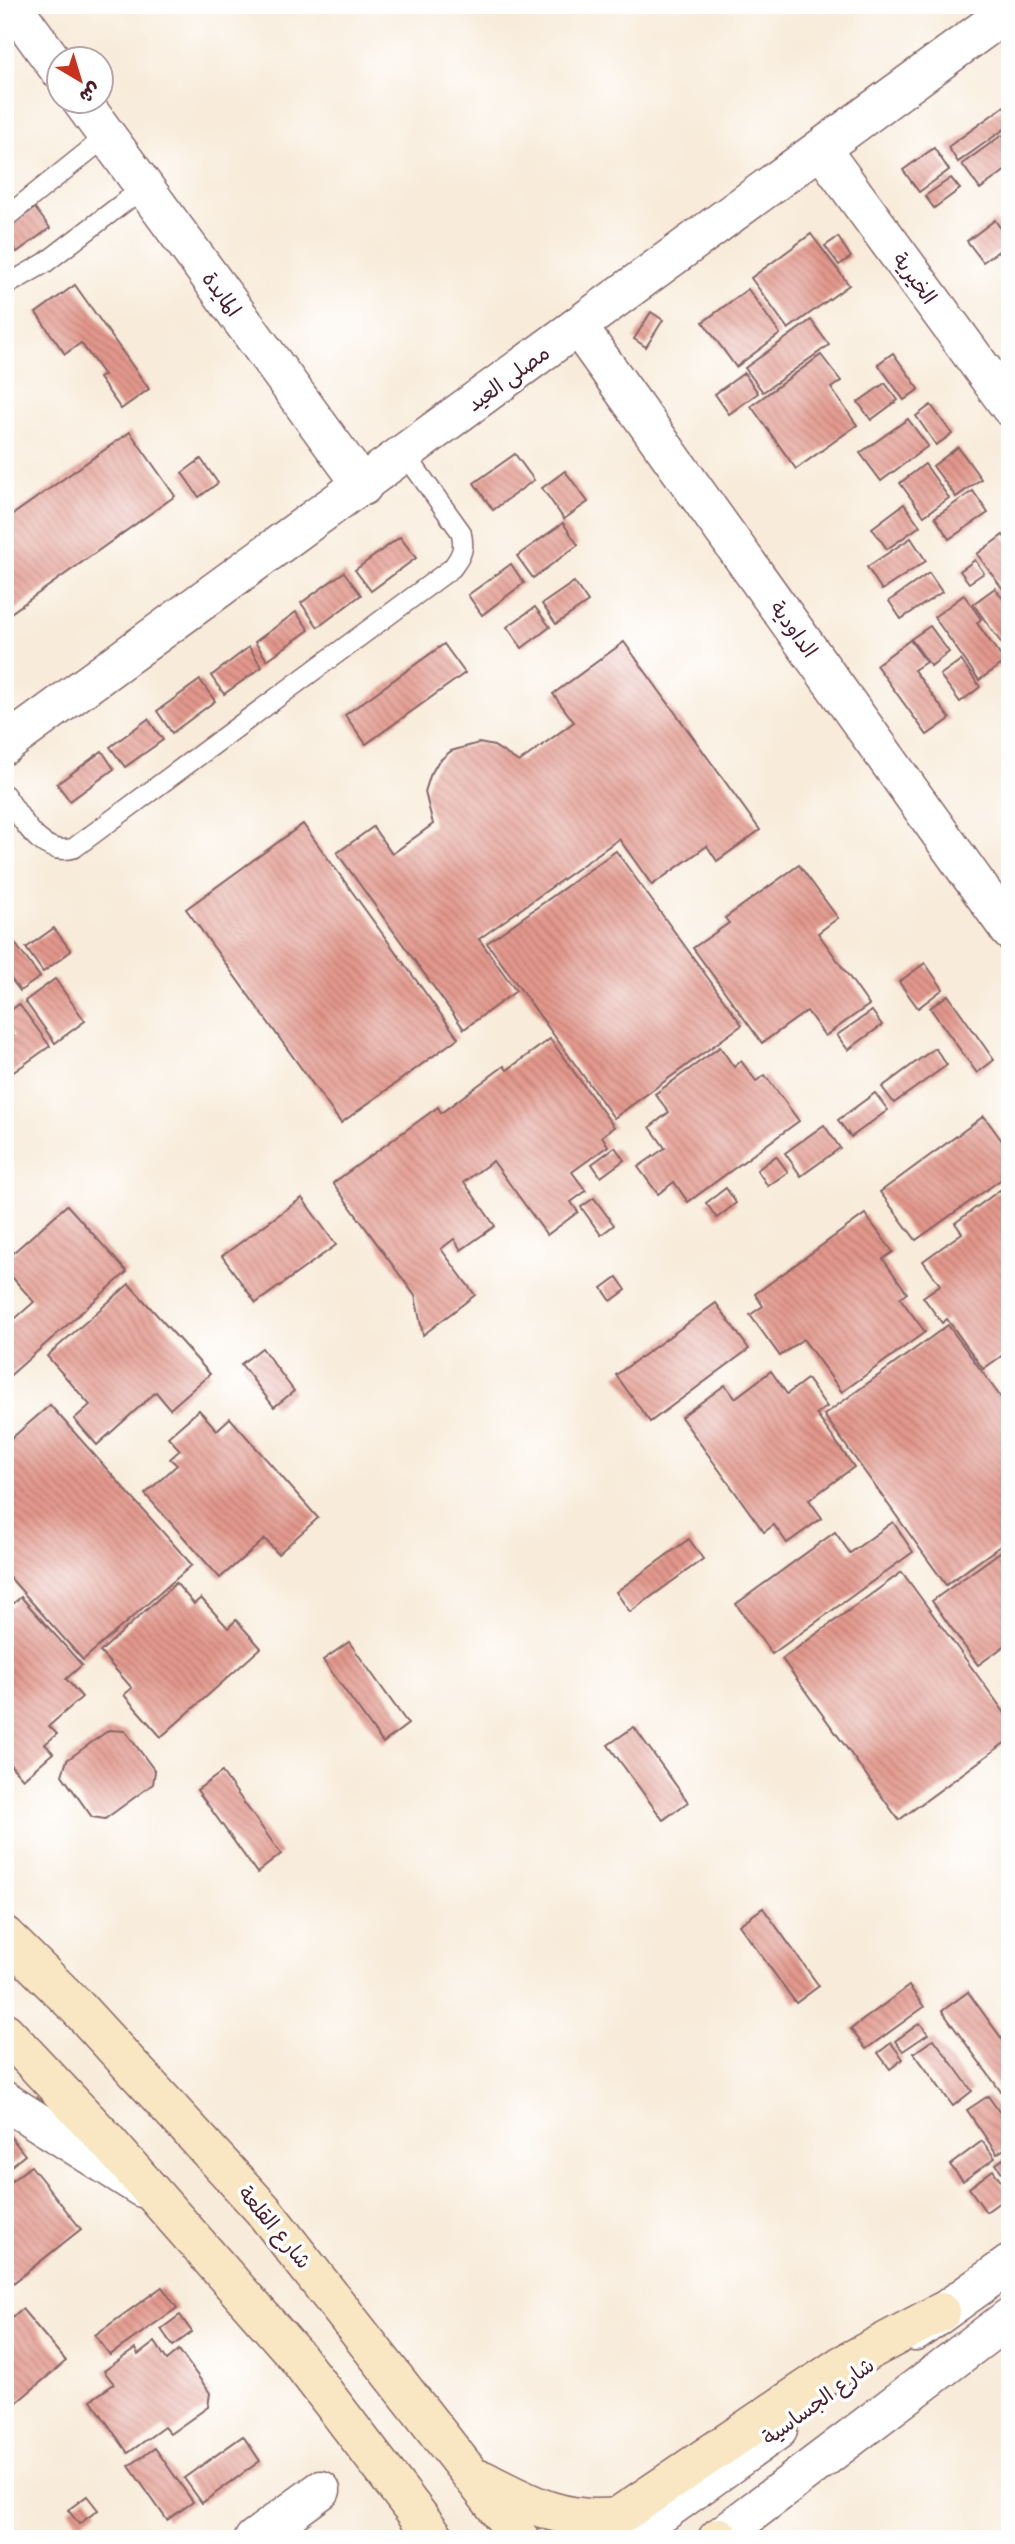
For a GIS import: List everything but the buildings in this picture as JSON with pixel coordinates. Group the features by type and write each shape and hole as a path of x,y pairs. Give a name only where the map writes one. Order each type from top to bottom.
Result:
{"main road":[{"name":"شارع القلعة","path":"5,1936 77,2007 263,2210 521,2539"},
{"path":"5,2032 157,2197 303,2365 436,2539"},
{"path":"475,2477 538,2508 586,2520 617,2516 842,2365 941,2312"}],"street":[{"path":"12,5 46,52"},
{"name":"مصلى العيد","path":"5,745 363,486 1010,10"},
{"name":"المايدة","path":"92,116 363,486"},
{"name":"الخيرية","path":"821,149 1010,407"},
{"name":"الداودية","path":"578,327 1010,931"},
{"path":"5,2101 157,2197"},
{"name":"شارع الجساسية","path":"626,2539 1010,2263"},
{"path":"718,2538 1010,2317"},
{"path":"254,2539 321,2490"}],"lane":[{"path":"5,218 107,136"},
{"path":"5,286 45,263 145,187"},
{"path":"5,795 50,850 62,852 74,848 452,568 461,556 464,544 461,532 405,454"}]}
